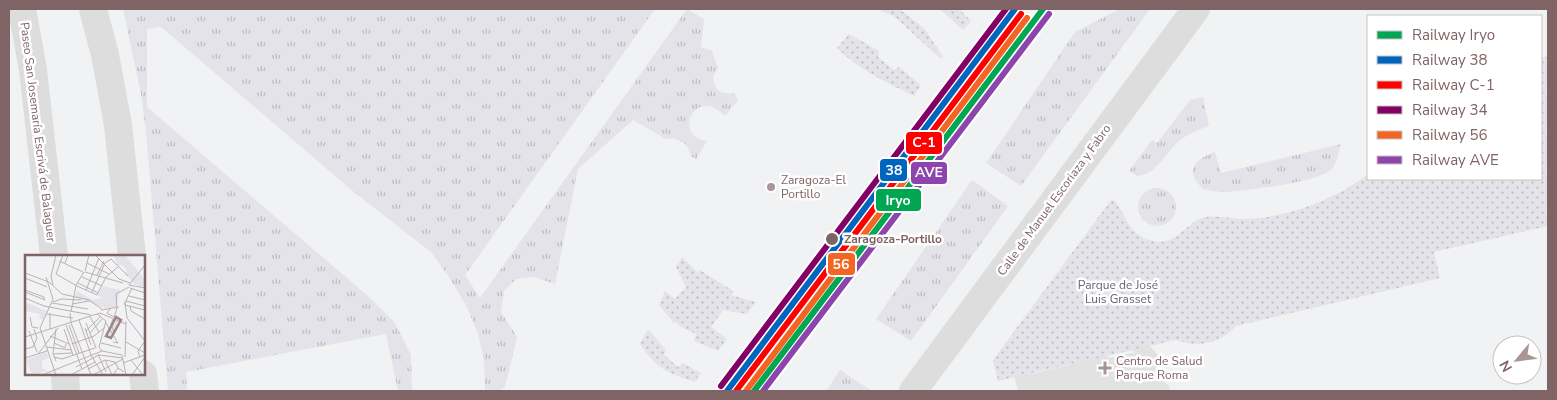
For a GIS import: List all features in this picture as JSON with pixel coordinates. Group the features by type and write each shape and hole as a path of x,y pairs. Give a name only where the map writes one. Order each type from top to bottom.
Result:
{"main road":[{"name":"Paseo San Josemaría Escrivá de Balaguer","path":"22,9 32,70 54,255"},
{"path":"93,9 106,55 118,125 132,255"},
{"name":"Calle de Manuel Escoriaza y Fabro","path":"913,391 1196,9"},
{"path":"65,375 66,391"},
{"path":"144,375 145,391"}],"shaded area":[{"name":"Centro de Salud Parque Roma","path":"1157,340 1150,346 1162,359 1155,361 1159,379 1169,385 1170,391 1018,391 1013,372 1031,374 1073,364 1099,352 1110,358 1137,352 1131,350"}],"green space":[{"path":"123,9 655,9 465,275 480,298 687,9 704,19 701,47 712,51 718,68 713,76 716,88 722,93 734,92 738,100 725,116 712,107 704,106 692,114 690,127 692,134 698,139 707,141 696,159 691,156 684,143 673,138 666,139 633,120 578,169 555,284 534,277 516,279 504,291 501,312 517,337 505,387 499,391 485,391 484,359 478,334 467,307 431,252 355,193 161,27 147,29 147,107 368,296 395,323 411,355 412,391 398,391 386,334 186,372 187,391 168,391 146,132 141,94"},
{"path":"877,9 903,9 902,11 924,28 943,57 941,59 895,17"},
{"path":"940,9 959,9 971,21 963,30"},
{"path":"1120,9 1150,9 1021,186 986,163 1075,32"},
{"path":"849,34 879,51 878,57 894,70 899,67 921,85 914,96 864,69 845,56 837,48"},
{"name":"Parque de José Luis Grasset","path":"1548,56 1548,226 1434,252 1440,278 1236,326 1223,337 1208,343 1192,344 1176,340 998,381 993,360 1111,200 1115,201 1132,229 1142,237 1159,242 1174,238 1192,224 1206,217 1260,218 1309,206 1341,192 1367,175 1367,180 1542,180 1542,58"},
{"path":"1203,97 1209,126 1181,139 1150,172 1137,176 1129,171 1152,140 1157,143 1190,100"},
{"path":"1341,144 1337,160 1332,169 1325,174 1298,182 1249,190 1220,192 1203,189 1194,177 1194,166 1197,162 1215,152 1221,173"},
{"path":"972,180 1008,206 911,341 876,319"},
{"path":"1157,188 1171,193 1176,207 1171,221 1157,226 1143,221 1138,207 1143,193"},
{"path":"682,257 698,273 700,270 733,291 731,295 756,302 747,314 723,310 711,327 727,339 718,351 694,341 696,334 681,327 676,322 674,323 659,305 665,291 675,299 686,287 676,267"},
{"path":"648,329 666,350 664,355 678,367 683,363 701,373 695,382 663,369 652,360 640,344"},
{"path":"840,370 872,391 826,391"}],"rail line":[{"name":"34","path":"721,386 1006,9"},
{"name":"38","path":"727,391 1015,9"},
{"name":"Iryo","path":"754,391 1043,9"},
{"name":"C-1","path":"736,391 1021,14"},
{"name":"AVE","path":"763,391 1049,14"},
{"name":"56","path":"746,391 1027,18"}],"place":[{"name":"Zaragoza-El Portillo","path":"771,187"},
{"name":"Zaragoza-Portillo","path":"832,239"},
{"name":"Centro de Salud Parque Roma","path":"1105,368"}]}
